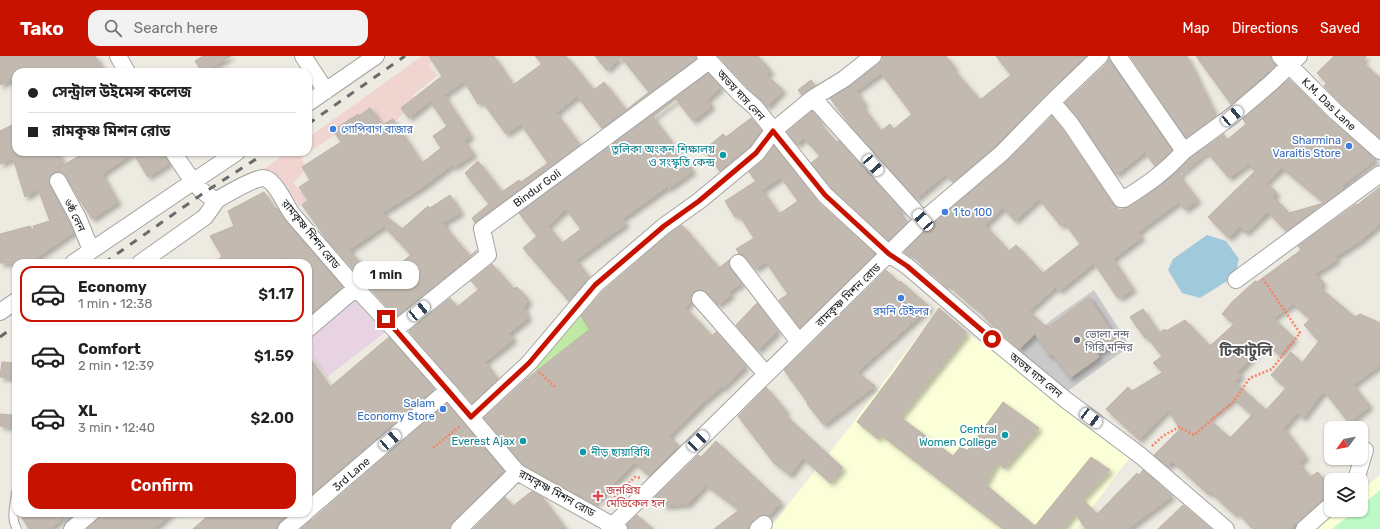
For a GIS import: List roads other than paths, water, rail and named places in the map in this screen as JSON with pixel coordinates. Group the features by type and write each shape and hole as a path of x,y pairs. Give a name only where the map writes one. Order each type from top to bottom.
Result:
{"street":[{"path":"118,56 125,68"},
{"path":"303,56 311,68"},
{"path":"312,100 376,56"},
{"path":"471,417 529,363 595,285 664,226 699,201 756,153 773,131 813,98 844,79 873,56"},
{"name":"রামকৃষ্ণ মিশন রোড","path":"217,200 263,178 273,183 292,214 448,390 517,472 614,528 662,476 923,220 1002,153 1100,56"},
{"path":"1118,56 1184,151"},
{"name":"অভয় দাস লেন","path":"707,58 740,94 755,107 825,195 889,254 907,266 1066,400 1140,456 1226,529"},
{"name":"Bindur Goli","path":"395,330 488,255 482,229 707,58"},
{"path":"1052,102 1070,123 1121,199 1124,200 1150,183 1170,166 1184,151 1232,116 1271,83 1290,59"},
{"name":"K.M. Das Lane","path":"1290,59 1306,83 1334,111 1380,151"},
{"path":"312,70 326,91"},
{"path":"813,98 923,220"},
{"path":"146,259 205,217 217,200 193,182 176,156"},
{"path":"79,259 230,156"},
{"path":"1236,280 1380,174"},
{"name":"৬ষ্ঠ লেন","path":"58,181 78,218 91,250"},
{"path":"738,262 799,342"},
{"path":"312,326 356,288"},
{"path":"700,299 766,374"},
{"path":"0,312 12,304"},
{"name":"3rd Lane","path":"312,507 448,390"},
{"path":"459,529 517,472"},
{"path":"1304,529 1324,511"},
{"path":"72,529 86,517"},
{"path":"286,529 300,517"}],"lane":[{"path":"13,517 14,524 18,529"}],"water":[{"path":"1207,235 1226,241 1239,259 1235,276 1200,298 1182,293 1168,270 1173,259"}],"railway":[{"path":"312,121 405,56"},
{"path":"110,259 205,192 261,156"},
{"path":"0,337 12,328"}],"place":[{"name":"গোপিবাগ বাজার","path":"333,129"},
{"name":"Sharmina Varaitis Store","path":"1349,146"},
{"name":"তুলিকা অংকন শিক্ষালয় ও সংস্কৃতি কেন্দ্র","path":"723,155"},
{"name":"1 to 100","path":"945,212"},
{"name":"রমনি টেইলর","path":"901,298"},
{"name":"ভোলা নন্দ গিরি মন্দির","path":"1077,340"},
{"name":"Salam Economy Store","path":"443,409"},
{"name":"Central Women College","path":"1005,435"},
{"name":"Everest Ajax","path":"523,441"},
{"name":"নীড় ছায়াবিথি","path":"583,452"},
{"name":"জনপ্রিয় মেডিকেল হল","path":"598,496"}],"district":[{"name":"টিকাটুলি","path":"1246,351"}]}
